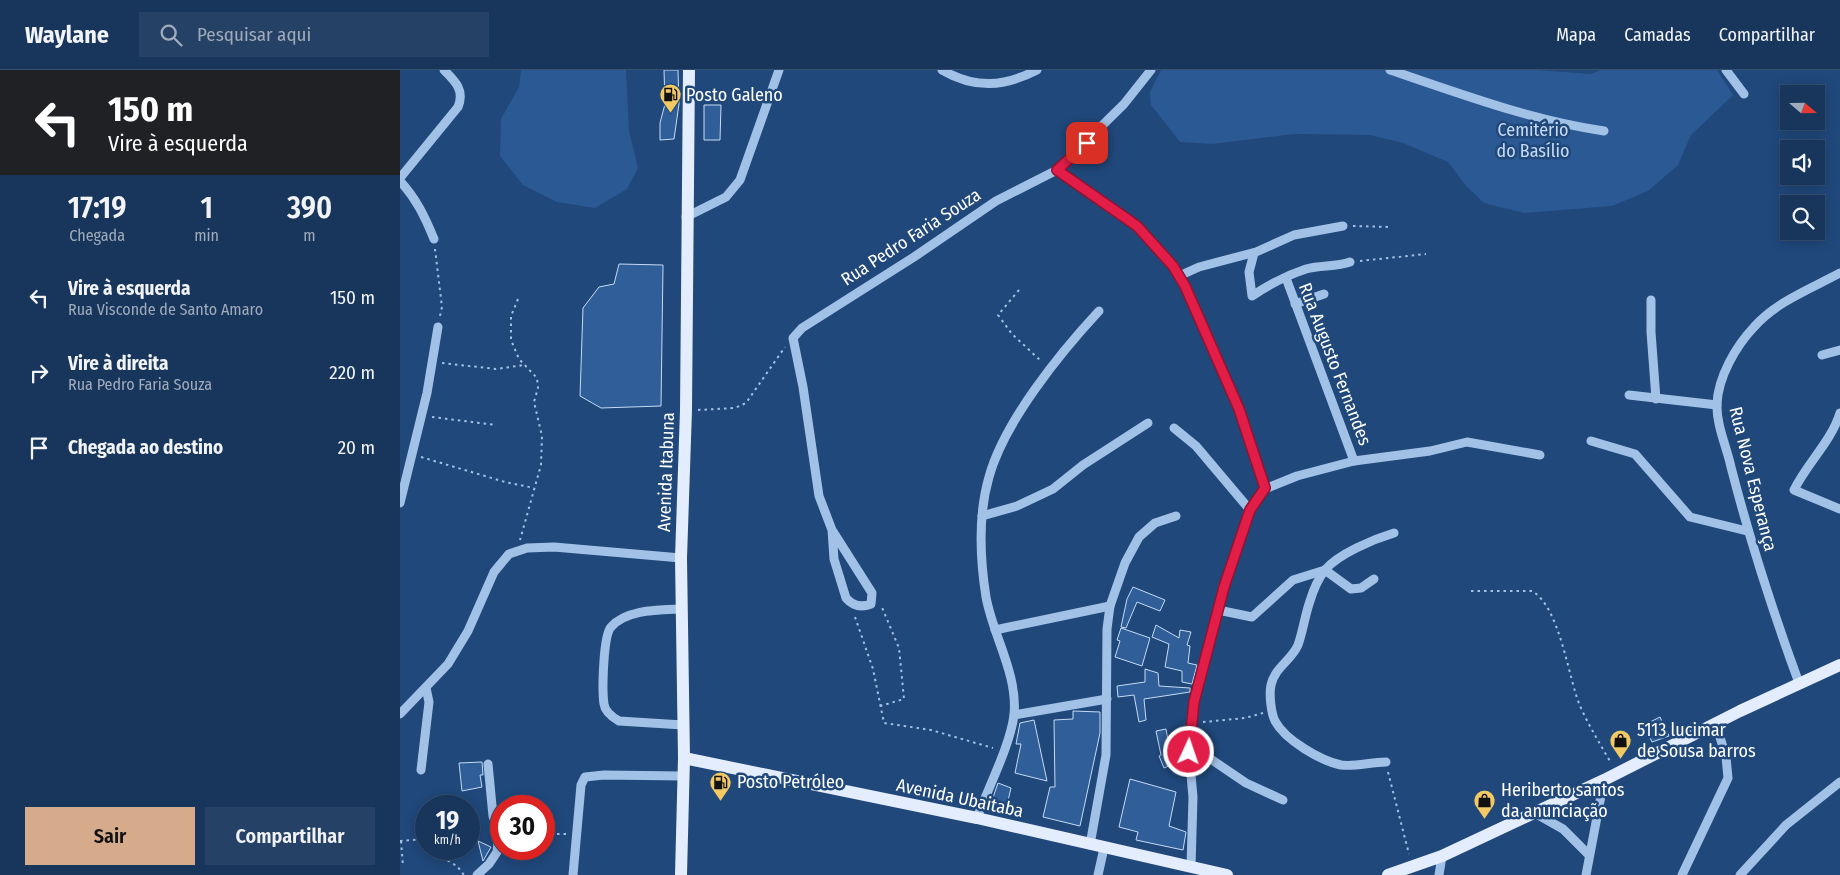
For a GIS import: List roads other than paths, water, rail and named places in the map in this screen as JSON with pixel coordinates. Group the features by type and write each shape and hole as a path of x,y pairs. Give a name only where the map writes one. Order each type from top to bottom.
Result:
{"main road":[{"name":"Avenida Itabuna","path":"681,875 684,758 681,558 686,410 686,217 689,70"},
{"path":"1388,875 1442,856 1532,812 1604,780 1799,683 1840,665"},
{"name":"Avenida Ubaitaba","path":"684,758 977,818 1228,875"}],"street":[{"path":"434,239 424,214 400,180 458,107 461,92 456,82 444,70"},
{"path":"686,217 726,197 740,180 779,70"},
{"path":"942,70 969,82 987,83 1018,80 1038,70"},
{"name":"Rua Pedro Faria Souza","path":"832,530 819,496 803,388 793,338 802,328 914,257 980,212 1057,170 1124,104 1151,70"},
{"path":"1390,70 1524,115 1563,125 1604,131"},
{"path":"1726,70 1744,94"},
{"path":"1057,170 1137,226 1179,276 1239,409 1265,488"},
{"path":"1179,276 1199,267 1254,252 1294,235 1343,226"},
{"path":"1254,252 1249,272 1252,296 1275,282 1306,270 1337,266 1350,262"},
{"name":"Rua Nova Esperança","path":"1799,683 1768,600 1747,531 1717,405 1722,380 1742,340 1754,326 1775,307 1840,273"},
{"name":"Rua Augusto Fernandes","path":"1286,278 1354,461"},
{"path":"1295,304 1324,294"},
{"path":"1652,300 1650,332 1656,399"},
{"path":"977,818 1003,751 1014,715 1011,682 986,599 981,536 982,516 989,475 1010,431 1050,370 1077,334 1099,311"},
{"path":"400,502 422,416 438,326"},
{"path":"1822,355 1840,350"},
{"path":"1629,395 1717,405"},
{"path":"1839,418 1794,490 1840,509"},
{"path":"982,516 1017,506 1053,489 1083,465 1148,423"},
{"path":"1174,428 1196,446 1250,510"},
{"path":"1591,441 1635,454 1690,517 1747,531"},
{"path":"1191,867 1193,796 1190,745 1191,722 1199,678 1218,610 1250,510 1265,488 1297,476 1354,461 1408,454 1467,442 1540,455"},
{"path":"1090,844 1106,754 1107,629 1110,606 1125,563 1139,537 1154,523 1176,516"},
{"path":"832,530 872,593 871,604 865,606 850,603 846,598 834,559 832,530"},
{"path":"1218,610 1252,617 1293,580 1325,570 1338,559 1378,538 1394,533"},
{"path":"400,714 448,664 463,640 501,560 518,550 554,547 681,558"},
{"path":"1325,570 1351,589 1361,588 1374,579"},
{"path":"1325,570 1310,601 1297,646 1274,675 1270,687 1272,711 1276,722 1298,744 1328,761 1356,766 1386,762"},
{"path":"996,630 1110,606"},
{"path":"681,609 633,614 621,619 610,628 606,639 604,705 612,717 619,721 683,725"},
{"path":"421,770 429,702 426,688"},
{"path":"1014,715 1107,699"},
{"path":"1682,875 1728,778 1726,757 1716,724"},
{"path":"1190,745 1246,783 1283,800"},
{"path":"477,875 489,864 497,852 499,835 493,816 488,764"},
{"path":"573,875 581,785 586,777 604,775 683,776"},
{"path":"1586,875 1588,854 1604,780"},
{"path":"1740,875 1768,842 1786,825 1840,782"},
{"path":"1532,812 1563,829 1588,854"},
{"path":"1098,875 1104,848"},
{"path":"1438,875 1442,856"}],"place":[{"name":"Posto Galeno","path":"670,114"},
{"name":"5113 lucimar de Sousa barros","path":"1621,759"},
{"name":"Posto Petróleo","path":"721,801"},
{"name":"Heriberto santos da anunciação","path":"1485,819"}],"park label":[{"name":"Cemitério do Basílio","path":"1533,140"}]}
